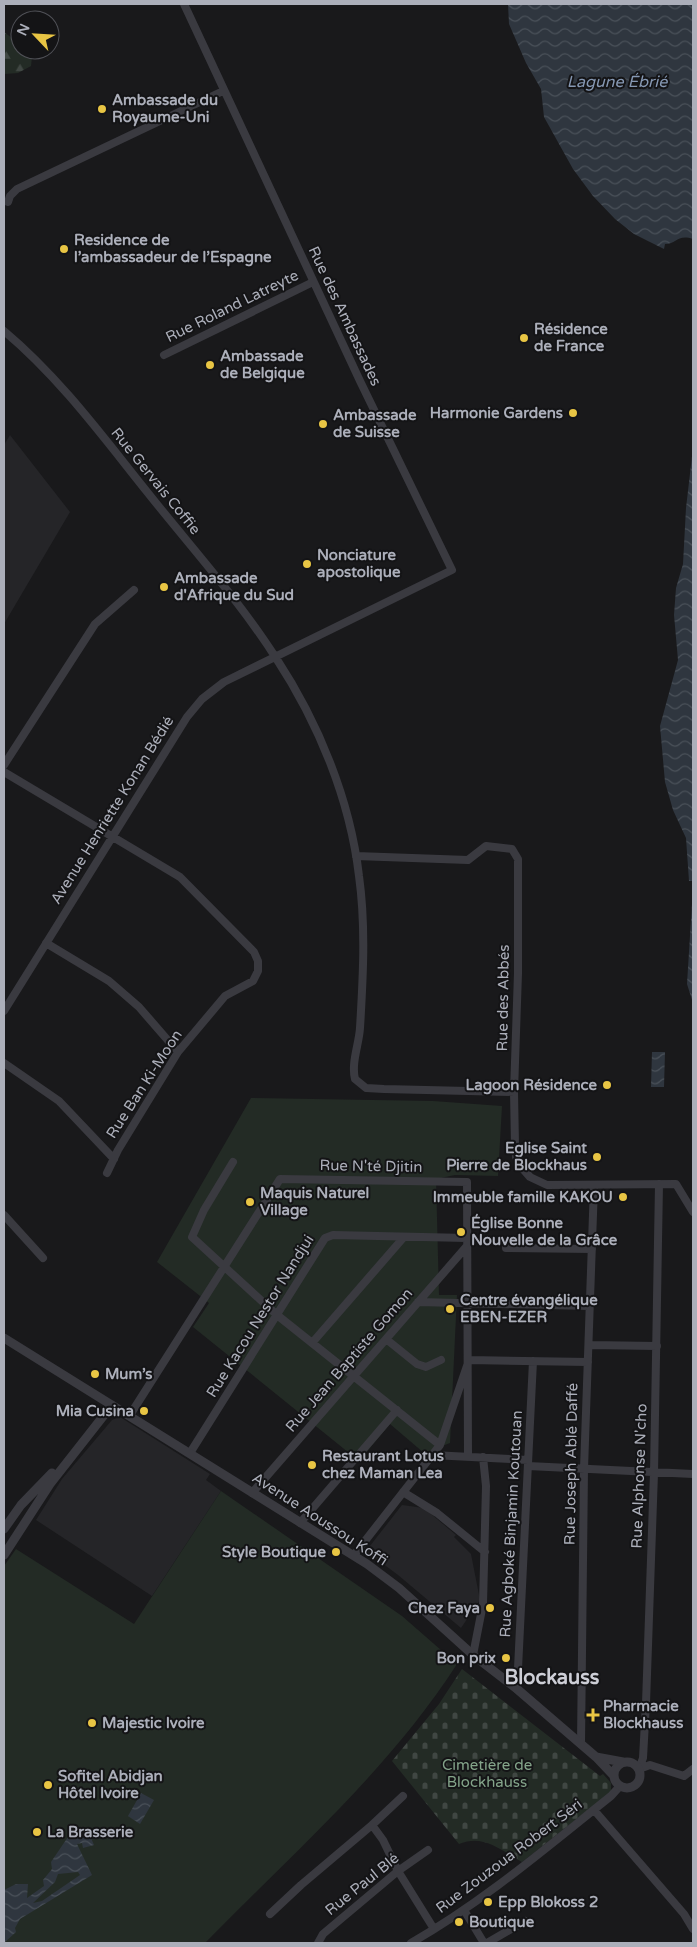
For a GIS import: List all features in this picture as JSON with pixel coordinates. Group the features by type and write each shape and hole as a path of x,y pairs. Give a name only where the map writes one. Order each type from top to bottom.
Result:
{"street":[{"name":"Rue des Ambassades","path":"184,4 223,91 272,188 313,282 452,570 276,657"},
{"path":"8,202 10,196 17,189 223,91"},
{"name":"Rue Roland Latreyte","path":"164,355 313,282"},
{"name":"Rue Gervais Coffie","path":"4,331 34,358 81,409 230,596 276,657 297,694 331,767 344,805 360,876 363,963 359,1040 354,1067 355,1079 366,1088 514,1092"},
{"path":"4,765 95,624 134,590"},
{"name":"Avenue Henriette Konan Bédié","path":"4,1011 187,718 202,700 224,682 276,657"},
{"path":"4,772 112,837"},
{"name":"Rue Ban Ki-Moon","path":"107,1173 114,1158 178,1052 219,1001 234,989 252,981 258,972 258,960 254,952 186,882 112,837"},
{"name":"Rue des Abbés","path":"356,856 468,860 474,858 479,850 493,846 508,847 515,853 518,866 518,973 514,1092 516,1157 522,1169 530,1177 547,1185 676,1184 693,1212"},
{"path":"46,943 109,980 139,1007 178,1052"},
{"path":"4,1063 59,1101 114,1158"},
{"path":"233,1162 204,1210 192,1237 277,1314 440,1445"},
{"name":"Rue N'té Djitin","path":"130,1415 280,1179 467,1182 468,1456"},
{"name":"Rue Alphonse N'cho","path":"639,1769 643,1758 646,1703 654,1473 659,1184"},
{"name":"Rue Joseph Ablé Daffé","path":"580,1744 584,1469 594,1186"},
{"path":"4,1215 43,1258"},
{"name":"Rue Kacou Nestor Nandjui","path":"190,1453 328,1236 404,1237 467,1242"},
{"path":"312,1343 404,1237"},
{"name":"Rue Jean Baptiste Gomon","path":"252,1493 418,1302 467,1242"},
{"path":"506,1248 592,1249"},
{"path":"418,1302 589,1306"},
{"name":"Avenue Aoussou Koffi","path":"4,1338 354,1555 399,1588 473,1655 517,1688 596,1757 614,1776"},
{"path":"386,1339 417,1364 426,1367 441,1360"},
{"path":"589,1345 656,1346"},
{"path":"354,1555 440,1445 469,1360 588,1362"},
{"name":"Rue Agboké Binjamin Koutouan","path":"517,1688 533,1361"},
{"path":"4,1556 38,1501 112,1405"},
{"path":"300,1523 397,1410"},
{"path":"4,1530 21,1505 74,1452"},
{"path":"432,1455 483,1457 584,1469 693,1474"},
{"path":"473,1655 483,1604 486,1486 483,1457"},
{"path":"402,1492 437,1513 485,1552"},
{"name":"Avenue Aoussou Koffi","path":"596,1757 623,1762"},
{"path":"623,1762 632,1762 639,1769 640,1777 635,1786 625,1788 620,1786 614,1776 614,1770 623,1762"},
{"path":"639,1769 650,1765 684,1776 693,1769"},
{"name":"Rue Zouzoua Robert Séri","path":"411,1943 464,1910 594,1810 620,1786"},
{"path":"270,1914 403,1796"},
{"path":"594,1810 684,1914 693,1929"},
{"path":"372,1825 383,1840 398,1871 434,1929"},
{"name":"Rue Paul Blé","path":"318,1943 323,1934 398,1871 428,1850"},
{"path":"464,1910 485,1943 525,1921"}],"shaded area":[{"path":"10,435 70,512 4,624 4,445"},
{"path":"120,1417 210,1474 206,1480 221,1491 152,1596 36,1520 62,1479 112,1420"},
{"path":"402,1505 424,1508 456,1535 454,1537 471,1554 480,1600 461,1628 398,1575 366,1551"}],"green space":[{"path":"4,32 10,36 10,60 32,60 31,66 18,73 4,74"},
{"path":"251,1098 433,1101 502,1106 498,1176 455,1175 436,1179 439,1295 457,1295 450,1443 424,1453 390,1424 359,1461 193,1327 209,1303 157,1262"},
{"path":"221,1491 402,1616 457,1664 401,1740 370,1775 305,1844 205,1943 4,1943 4,1566 16,1549 134,1624"},
{"name":"Cimetière de Blockhauss","path":"462,1669 600,1776 603,1774 611,1783 611,1792 522,1862 499,1848 484,1842 468,1841 459,1844 392,1761 439,1704"}],"water":[{"name":"Lagune Ébrié","path":"508,4 693,4 693,239 680,238 672,243 665,244 664,249 634,234 615,219 593,196 573,169 544,117 541,89 526,63 509,24"},
{"path":"693,448 693,881 689,881 686,838 673,810 665,782 660,726 678,660 674,615 676,588 683,564 686,508"},
{"path":"693,888 693,1003 687,984"},
{"path":"652,1052 665,1052 664,1087 651,1087"},
{"path":"141,1793 154,1800 140,1824 128,1816"},
{"path":"70,1834 91,1838 94,1845 83,1848 82,1843 77,1844 92,1875 20,1919 15,1928 16,1932 4,1943 4,1890 16,1884 28,1884 27,1898 44,1886 43,1880 52,1869 51,1862","holes":["78,1872 80,1875 42,1901 33,1903 55,1882 58,1874"]}],"place":[{"name":"Ambassade du Royaume-Uni","path":"102,109"},
{"name":"Residence de l’ambassadeur de l’Espagne","path":"64,249"},
{"name":"Résidence de France","path":"524,338"},
{"name":"Ambassade de Belgique","path":"210,365"},
{"name":"Harmonie Gardens","path":"573,413"},
{"name":"Ambassade de Suisse","path":"323,424"},
{"name":"Nonciature apostolique","path":"307,564"},
{"name":"Ambassade d'Afrique du Sud","path":"164,587"},
{"name":"Lagoon Résidence","path":"607,1085"},
{"name":"Eglise Saint Pierre de Blockhaus","path":"597,1157"},
{"name":"Immeuble famille KAKOU","path":"623,1197"},
{"name":"Maquis Naturel Village","path":"250,1202"},
{"name":"Église Bonne Nouvelle de la Grâce","path":"461,1232"},
{"name":"Centre évangélique EBEN-EZER","path":"450,1309"},
{"name":"Mum’s","path":"95,1374"},
{"name":"Mia Cusina","path":"144,1411"},
{"name":"Restaurant Lotus chez Maman Lea","path":"312,1465"},
{"name":"Style Boutique","path":"336,1552"},
{"name":"Chez Faya","path":"490,1608"},
{"name":"Bon prix","path":"506,1658"},
{"name":"Pharmacie Blockhauss","path":"593,1715"},
{"name":"Majestic Ivoire","path":"92,1723"},
{"name":"Sofitel Abidjan Hôtel Ivoire","path":"48,1785"},
{"name":"La Brasserie","path":"37,1832"},
{"name":"Epp Blokoss 2","path":"488,1902"},
{"name":"Boutique","path":"459,1922"}],"district":[{"name":"Blockauss","path":"552,1677"}]}
